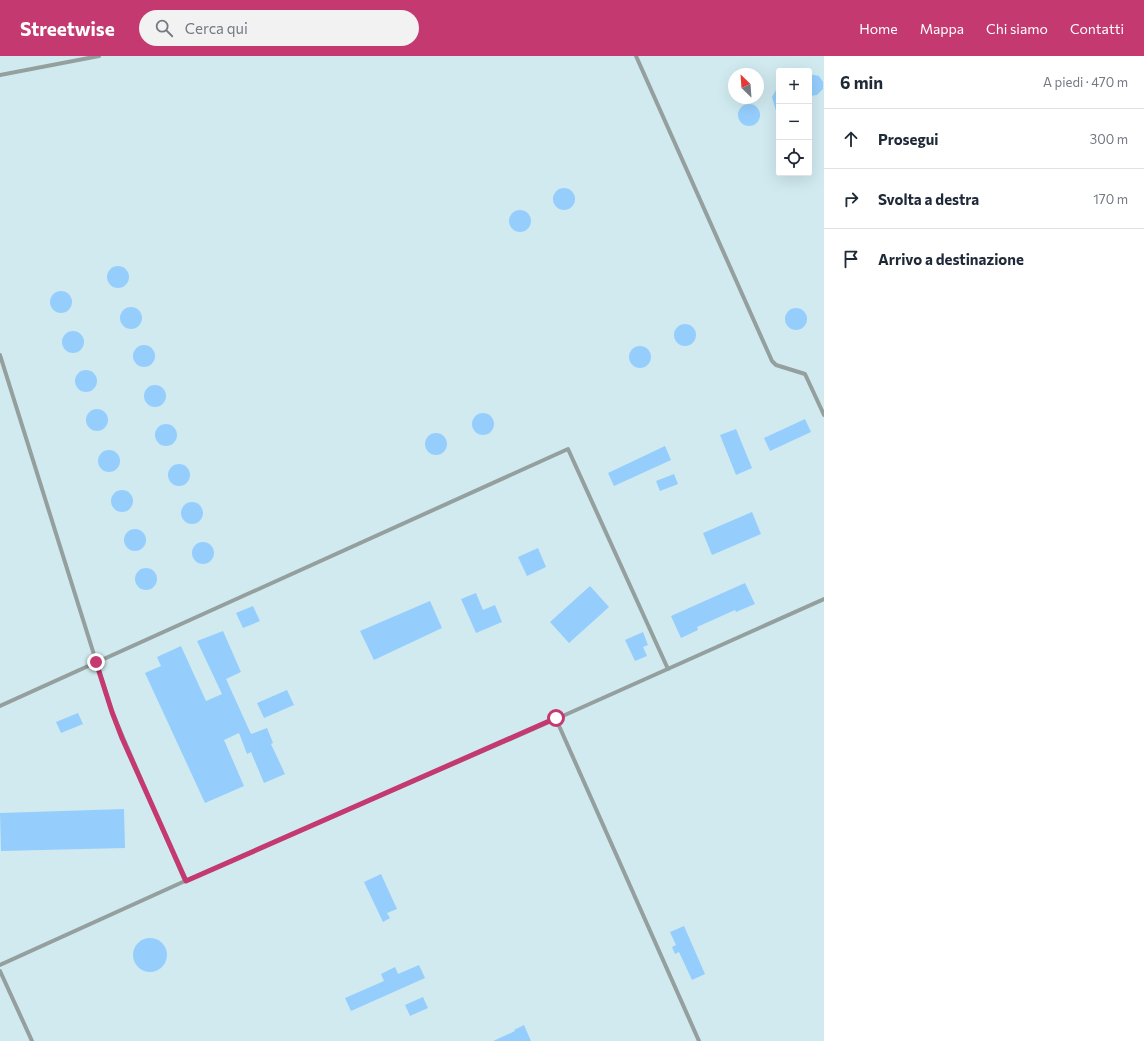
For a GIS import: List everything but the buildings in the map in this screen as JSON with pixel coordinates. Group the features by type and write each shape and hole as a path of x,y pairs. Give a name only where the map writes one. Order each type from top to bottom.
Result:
{"lane":[{"path":"0,75 99,56"},
{"path":"636,56 772,361 776,365 805,374 824,415"},
{"path":"0,355 112,712 122,738 186,881"},
{"path":"0,706 568,449 668,669"},
{"path":"0,965 186,881 824,599"},
{"path":"556,718 699,1041"},
{"path":"0,971 32,1041"}],"route":[{"path":"96,662 122,738 186,881 556,718"}]}
